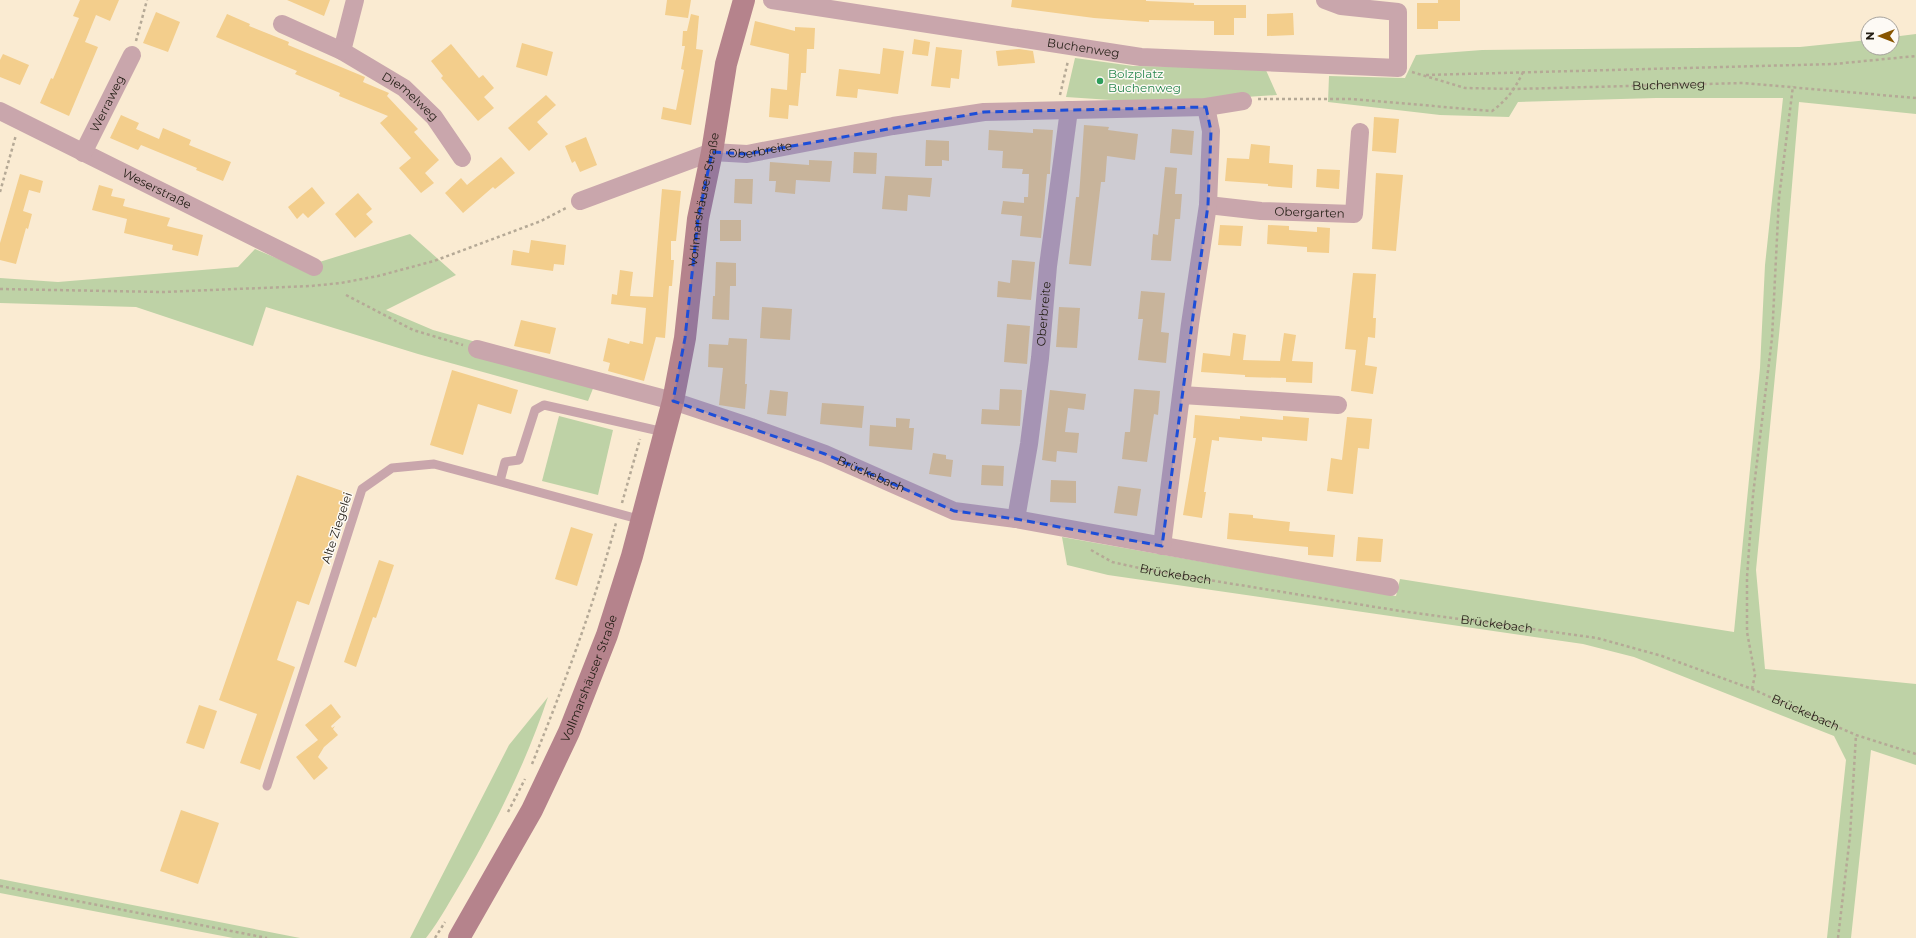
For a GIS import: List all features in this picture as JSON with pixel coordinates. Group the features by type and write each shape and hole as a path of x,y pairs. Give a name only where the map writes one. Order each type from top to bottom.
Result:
{"main road":[{"name":"Vollmarshäuser Straße","path":"459,938 532,810 569,732 607,635 642,520 657,430 673,401 685,338 698,219 712,152 726,64 744,0"}],"street":[{"path":"342,51 355,0"},
{"name":"Buchenweg","path":"772,0 1141,57 1398,68 1398,6"},
{"path":"1325,0 1341,6 1398,6"},
{"name":"Diemelweg","path":"282,24 342,51 404,88 434,117 462,158"},
{"name":"Werraweg","path":"83,153 132,56"},
{"name":"Oberbreite","path":"712,152 747,154 893,126 984,112 1206,107 1243,101"},
{"path":"1162,546 1190,324 1208,206 1211,131 1206,107"},
{"name":"Oberbreite","path":"1016,519 1040,358 1062,110"},
{"name":"Weserstraße","path":"0,111 314,267"},
{"name":"Obergarten","path":"1208,206 1261,211 1354,214 1360,132"},
{"path":"580,201 712,152"},
{"path":"477,349 673,401"},
{"path":"1182,395 1338,405"},
{"name":"Brückebach","path":"673,401 752,427 825,454 954,511 1016,519 1390,586"}],"lane":[{"path":"500,481 505,462 519,460 535,410 544,405 657,430"},
{"name":"Alte Ziegelei","path":"267,786 362,488 392,468 434,464 642,520"}],"path":[{"path":"132,56 147,0"},
{"path":"1062,110 1065,78 1071,47"},
{"path":"1243,101 1266,98 1351,99 1492,111 1505,101 1515,89 1523,72 1834,64 1916,56"},
{"name":"Buchenweg","path":"1523,72 1423,75 1465,88 1515,89 1743,83 1793,86 1916,98"},
{"path":"1752,689 1755,675 1747,632 1747,577 1753,495 1772,338 1779,198 1793,86"},
{"path":"0,192 20,122"},
{"path":"346,295 413,330 477,349"},
{"path":"531,766 558,700 603,572 640,438 657,430"},
{"name":"Brückebach","path":"1073,529 1082,545 1112,562 1153,571 1386,608 1597,638 1662,656 1752,689 1856,734 1916,754"},
{"path":"1838,938 1850,836 1856,734"},
{"path":"507,814 528,773"},
{"path":"0,886 267,938"},
{"path":"435,938 447,920"}],"highlighted area":[{"path":"1206,107 1211,131 1208,205 1162,546 1016,519 954,511 825,454 673,401 685,338 698,219 712,152 747,154 984,112"}],"green space":[{"path":"1916,34 1916,114 1799,102 1782,304 1756,570 1765,669 1916,684 1916,765 1871,750 1851,938 1827,938 1846,760 1834,736 1634,657 1583,644 1108,575 1067,565 1062,537 1396,596 1400,579 1734,632 1760,368 1765,265 1783,98 1656,98 1518,102 1509,117 1440,115 1328,102 1329,76 1405,78 1416,55 1482,50 1800,47 1860,41 1860,56 1900,56 1900,36"},
{"path":"1075,58 1133,66 1265,68 1277,95 1201,100 1126,101 1066,97"},
{"path":"410,234 456,275 386,310 433,330 598,376 588,401 418,354 266,307 253,346 136,307 0,303 0,278 58,282 238,267 255,249 300,268"},
{"path":"559,416 613,430 598,495 542,481"},
{"path":"548,697 531,744 511,789 465,876 442,916 426,938 410,938 509,745"},
{"path":"0,879 300,938 233,938 0,893"}],"building":[{"path":"80,0 119,0 110,21 96,15 85,42 98,47 69,116 40,103 51,78 53,79 79,18 73,16"},
{"path":"287,0 330,0 324,16"},
{"path":"667,0 691,0 688,18 665,15"},
{"path":"1012,0 1146,0 1194,3 1194,5 1246,5 1246,18 1234,18 1234,35 1214,35 1214,21 1149,20 1149,22 1094,18 1011,7"},
{"path":"1438,0 1460,0 1460,21 1438,21 1438,29 1417,29 1417,3 1438,3"},
{"path":"156,12 180,22 168,52 143,43"},
{"path":"1293,13 1294,35 1267,36 1267,14"},
{"path":"227,14 250,24 249,26 289,42 288,45 365,77 363,82 389,93 387,96 418,129 414,132 439,160 425,173 434,183 421,193 399,168 411,158 380,123 388,116 339,96 340,93 295,74 297,71 216,37"},
{"path":"691,14 699,16 696,49 703,50 691,125 661,119 663,107 676,110 684,70 681,69 685,46 682,46 683,31 687,31"},
{"path":"755,21 795,31 795,27 815,28 814,49 807,49 806,73 801,73 798,106 789,105 788,119 769,117 771,88 787,90 789,54 750,45"},
{"path":"914,39 930,42 928,56 912,54"},
{"path":"522,43 553,52 547,76 516,67"},
{"path":"451,44 479,78 483,75 494,88 484,97 494,108 478,121 441,78 443,76 431,61"},
{"path":"936,47 962,50 959,79 951,78 950,88 931,86"},
{"path":"883,48 904,51 898,94 858,89 857,98 836,96 839,69 880,74"},
{"path":"1019,49 1033,51 1035,63 998,66 996,51"},
{"path":"3,54 29,65 20,85 0,77 0,60"},
{"path":"546,95 556,105 537,122 548,134 529,151 508,128"},
{"path":"121,115 139,123 136,129 159,139 163,128 191,140 189,145 231,162 223,181 196,170 197,168 141,145 138,150 110,138"},
{"path":"1374,117 1399,119 1396,153 1372,151"},
{"path":"1084,125 1109,127 1108,130 1138,134 1135,160 1107,156 1105,182 1101,182 1091,266 1069,264 1076,197 1079,197"},
{"path":"1033,129 1053,130 1050,174 1047,174 1041,238 1020,236 1022,216 1001,214 1003,201 1024,203 1024,197 1028,197 1029,174 1022,174 1023,169 1002,168 1003,151 988,150 989,130 1033,133"},
{"path":"1172,129 1194,131 1192,155 1170,153"},
{"path":"586,137 597,165 580,172 575,161 572,163 565,146"},
{"path":"926,140 949,141 949,161 942,160 942,166 925,166"},
{"path":"1251,144 1270,146 1269,163 1293,165 1292,188 1268,186 1268,184 1225,181 1227,158 1249,159"},
{"path":"854,152 877,153 876,174 853,173"},
{"path":"501,157 515,173 495,189 493,187 463,213 445,193 461,178 467,185"},
{"path":"809,160 832,161 830,182 796,180 795,194 775,192 776,181 769,181 770,162 809,165"},
{"path":"1165,167 1177,168 1175,194 1182,194 1180,219 1175,219 1171,261 1151,260 1153,234 1158,235"},
{"path":"1317,169 1340,170 1339,189 1316,187"},
{"path":"1376,173 1403,175 1396,251 1372,249"},
{"path":"20,174 43,181 40,193 29,190 23,211 32,214 28,229 26,228 16,264 0,260 0,243"},
{"path":"885,176 932,178 930,197 908,195 907,211 882,209"},
{"path":"735,179 753,179 752,204 734,203"},
{"path":"99,185 113,189 111,196 125,199 123,206 170,218 167,226 203,235 198,256 172,250 173,245 124,233 127,219 92,210"},
{"path":"312,187 325,203 308,218 303,213 297,219 288,207"},
{"path":"662,189 681,191 676,241 671,241 671,260 674,260 672,286 669,286 665,338 656,337 644,381 608,371 610,363 603,361 608,338 629,344 630,341 643,344 646,308 611,304 612,294 617,295 620,270 633,272 630,296 653,297"},
{"path":"358,193 372,209 366,214 373,222 355,238 335,214"},
{"path":"720,220 741,220 741,241 720,241"},
{"path":"1220,225 1243,226 1241,246 1218,245"},
{"path":"1268,225 1289,226 1289,230 1317,232 1317,227 1330,228 1329,253 1307,252 1307,247 1267,244"},
{"path":"531,240 566,245 564,265 554,264 553,271 511,265 513,250 529,253"},
{"path":"1012,260 1035,262 1031,300 997,297 998,281 1010,283"},
{"path":"716,262 736,263 736,286 730,286 729,320 712,319 713,296 715,296"},
{"path":"1353,273 1376,274 1373,318 1376,318 1375,338 1368,337 1365,365 1377,367 1373,394 1351,391 1356,350 1345,349"},
{"path":"1141,291 1165,293 1161,332 1169,333 1166,363 1138,360 1143,319 1138,319"},
{"path":"762,307 792,309 790,340 760,338"},
{"path":"1059,307 1080,308 1077,348 1056,347"},
{"path":"521,320 556,328 550,354 514,346"},
{"path":"1007,324 1030,326 1027,364 1004,362"},
{"path":"1233,333 1246,335 1243,360 1280,361 1284,333 1296,335 1292,361 1313,362 1312,383 1286,382 1286,378 1245,377 1245,375 1201,372 1203,353 1230,356"},
{"path":"729,338 747,339 745,384 747,384 745,409 719,405 723,368 708,367 709,344 728,345"},
{"path":"452,370 518,390 511,414 478,404 463,455 430,445"},
{"path":"1000,389 1022,390 1020,426 981,424 982,409 999,410"},
{"path":"1134,389 1160,391 1158,415 1154,414 1147,462 1122,459 1125,432 1130,432"},
{"path":"770,390 788,392 786,416 767,414"},
{"path":"1050,390 1086,394 1084,410 1068,408 1065,432 1079,433 1077,453 1057,451 1056,462 1042,460"},
{"path":"822,403 864,406 862,428 820,424"},
{"path":"1195,415 1240,419 1240,416 1283,420 1283,416 1309,418 1307,441 1262,437 1262,441 1219,437 1219,441 1212,440 1204,492 1206,492 1202,518 1183,515 1196,438 1193,438"},
{"path":"1347,417 1372,419 1369,449 1358,448 1353,494 1327,491 1331,458 1342,460"},
{"path":"896,418 910,419 909,428 914,428 912,450 869,446 870,425 896,427"},
{"path":"933,453 946,455 946,459 953,460 951,477 929,474"},
{"path":"982,465 1004,466 1003,486 981,485"},
{"path":"297,475 348,493 309,605 297,601 277,660 295,667 260,770 240,763 257,714 219,700"},
{"path":"1051,480 1076,481 1076,503 1050,502"},
{"path":"1118,486 1141,489 1137,516 1114,513"},
{"path":"1229,513 1253,515 1253,518 1290,522 1289,531 1335,535 1333,557 1308,555 1308,547 1227,539"},
{"path":"571,527 593,534 577,586 555,579"},
{"path":"1358,537 1383,539 1381,562 1356,561"},
{"path":"379,560 394,565 376,618 373,617 356,667 344,662"},
{"path":"331,704 341,717 331,726 332,728 335,726 333,729 338,735 324,747 318,757 328,768 314,780 296,757 318,740 305,725"},
{"path":"199,705 217,711 204,749 186,743"},
{"path":"181,810 219,823 198,884 160,871"}],"place":[{"name":"Bolzplatz Buchenweg","path":"1100,81"}]}
